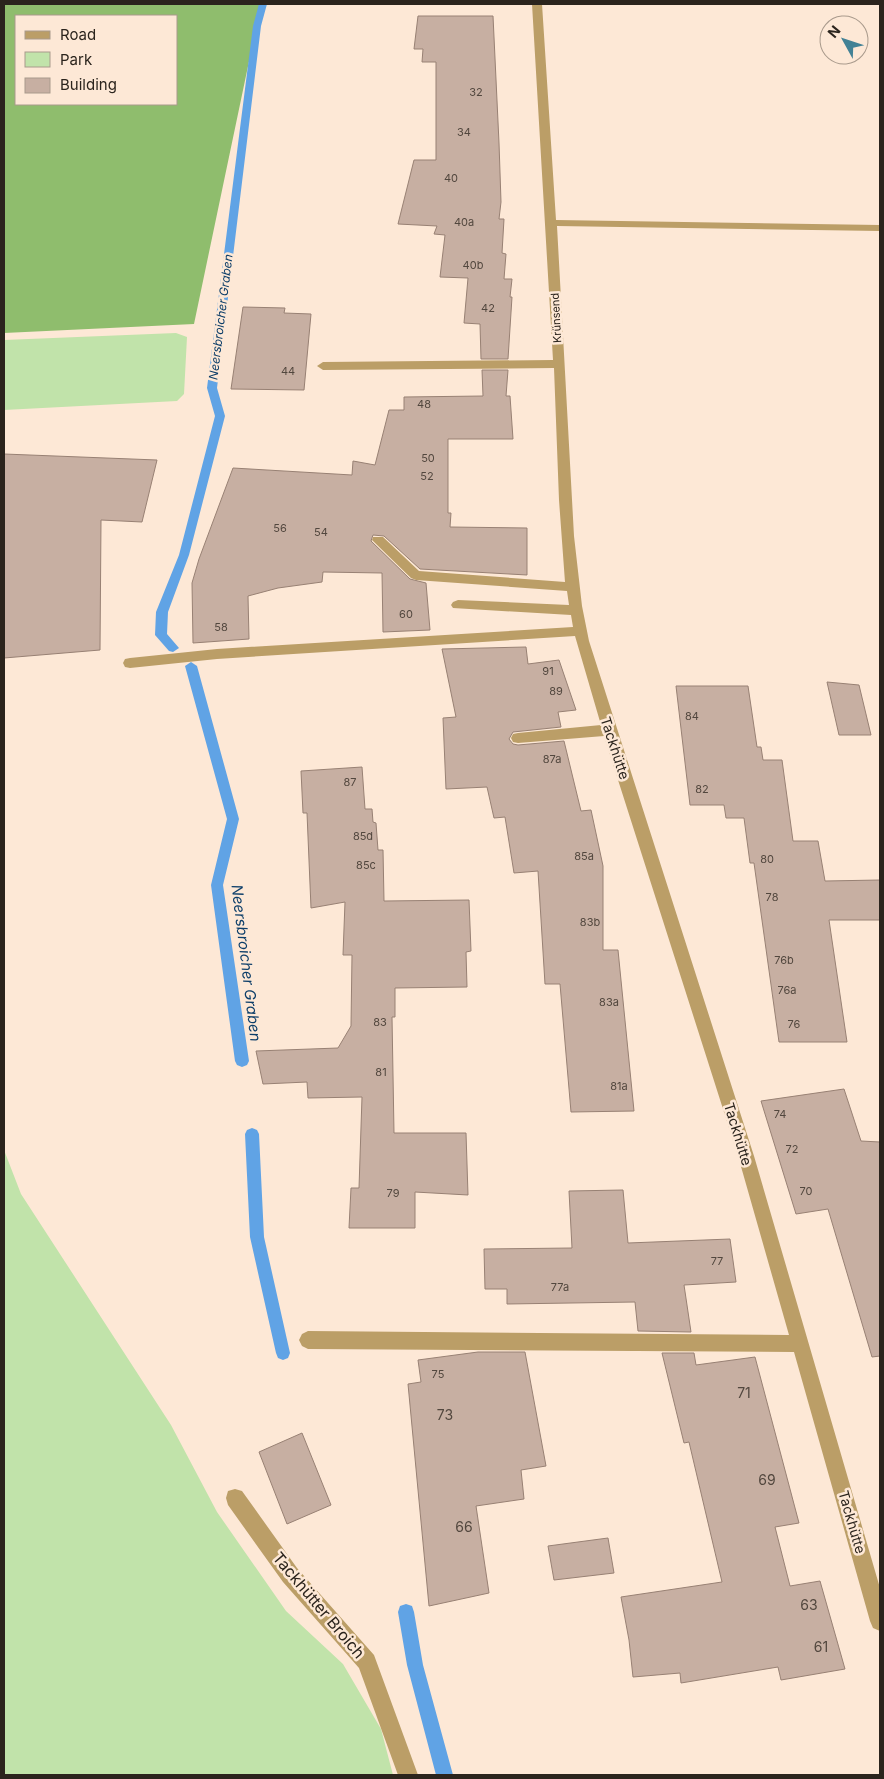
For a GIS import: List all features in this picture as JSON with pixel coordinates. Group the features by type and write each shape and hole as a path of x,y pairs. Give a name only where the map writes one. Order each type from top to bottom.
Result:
{"street":[{"name":"Krünsend","path":"537,4 559,364 567,534 572,588 580,631"},
{"path":"551,223 880,228"},
{"path":"323,366 559,364"},
{"path":"378,540 416,575 572,588"},
{"path":"458,605 576,610"},
{"path":"130,664 217,654 580,631"},
{"name":"Tackhütte","path":"580,631 584,650 746,1156 880,1621"},
{"path":"518,738 610,730"},
{"path":"308,1340 800,1344"},
{"name":"Tackhütter Broich","path":"235,1498 290,1574 367,1662 408,1775"}],"green space":[{"path":"4,4 261,4 194,324 4,333"},
{"path":"176,333 187,337 184,394 177,401 4,410 4,340"},
{"path":"4,1150 21,1194 171,1425 217,1512 286,1611 343,1664 381,1729 393,1775 4,1775"}],"building":[{"path":"418,16 493,16 501,202 499,219 504,219 502,253 506,254 504,279 512,279 508,359 481,359 480,324 464,323 468,278 440,277 445,235 434,234 437,226 398,224 414,160 436,160 436,62 422,62 423,49 414,49"},
{"path":"243,307 285,308 284,313 311,314 304,390 231,389"},
{"path":"482,370 508,370 506,396 510,396 513,439 448,439 448,513 451,513 450,527 527,528 527,575 420,569 384,536 373,535 371,541 410,579 426,583 430,630 383,632 382,573 323,572 322,582 278,588 248,596 249,639 193,643 192,583 233,468 352,475 353,461 375,465 389,410 404,410 404,397 483,396"},
{"path":"4,454 157,460 142,522 101,520 100,650 4,658"},
{"path":"526,647 528,664 559,660 576,710 558,712 561,727 513,732 509,739 513,744 518,745 564,741 581,811 591,810 603,866 603,950 618,950 634,1111 571,1112 560,984 545,984 538,871 514,873 505,817 494,818 487,787 446,789 443,718 456,717 442,649"},
{"path":"827,682 859,685 871,735 839,735"},
{"path":"676,686 748,686 757,747 761,747 763,760 782,760 793,841 818,841 825,881 880,880 880,920 829,920 847,1042 779,1042 754,863 750,863 744,818 726,818 724,805 690,805"},
{"path":"362,767 365,809 372,809 373,822 376,823 378,850 383,850 384,901 469,900 471,951 466,952 467,987 395,988 395,1017 392,1017 394,1133 466,1133 468,1195 415,1192 415,1228 349,1228 351,1188 359,1188 362,1097 308,1098 307,1082 263,1084 256,1051 338,1048 351,1026 352,955 343,955 345,902 311,908 307,813 303,813 301,771"},
{"path":"844,1089 861,1141 880,1142 880,1356 872,1357 828,1209 796,1214 761,1101"},
{"path":"623,1190 628,1243 730,1239 736,1282 684,1285 691,1332 638,1331 635,1302 507,1304 507,1289 485,1289 484,1249 572,1248 569,1191"},
{"path":"478,1352 525,1352 546,1466 521,1470 524,1499 476,1506 489,1593 429,1606 408,1384 421,1382 418,1360"},
{"path":"662,1353 694,1353 696,1365 755,1357 799,1523 775,1527 790,1586 820,1581 845,1669 781,1680 778,1667 681,1683 680,1673 633,1677 629,1640 621,1597 722,1582 689,1442 684,1443"},
{"path":"302,1433 331,1505 287,1524 259,1452"},
{"path":"608,1538 614,1573 554,1580 548,1546"}],"waterway":[{"name":"Neersbroicher Graben","path":"173,648 161,635 162,612 184,555 220,416 212,388 257,26 263,4"},
{"name":"Neersbroicher Graben","path":"191,666 233,819 217,885 242,1061"},
{"name":"Neersbroicher Graben","path":"252,1134 257,1237 283,1353"},
{"name":"Neersbroicher Graben","path":"406,1612 415,1665 445,1775"}]}
